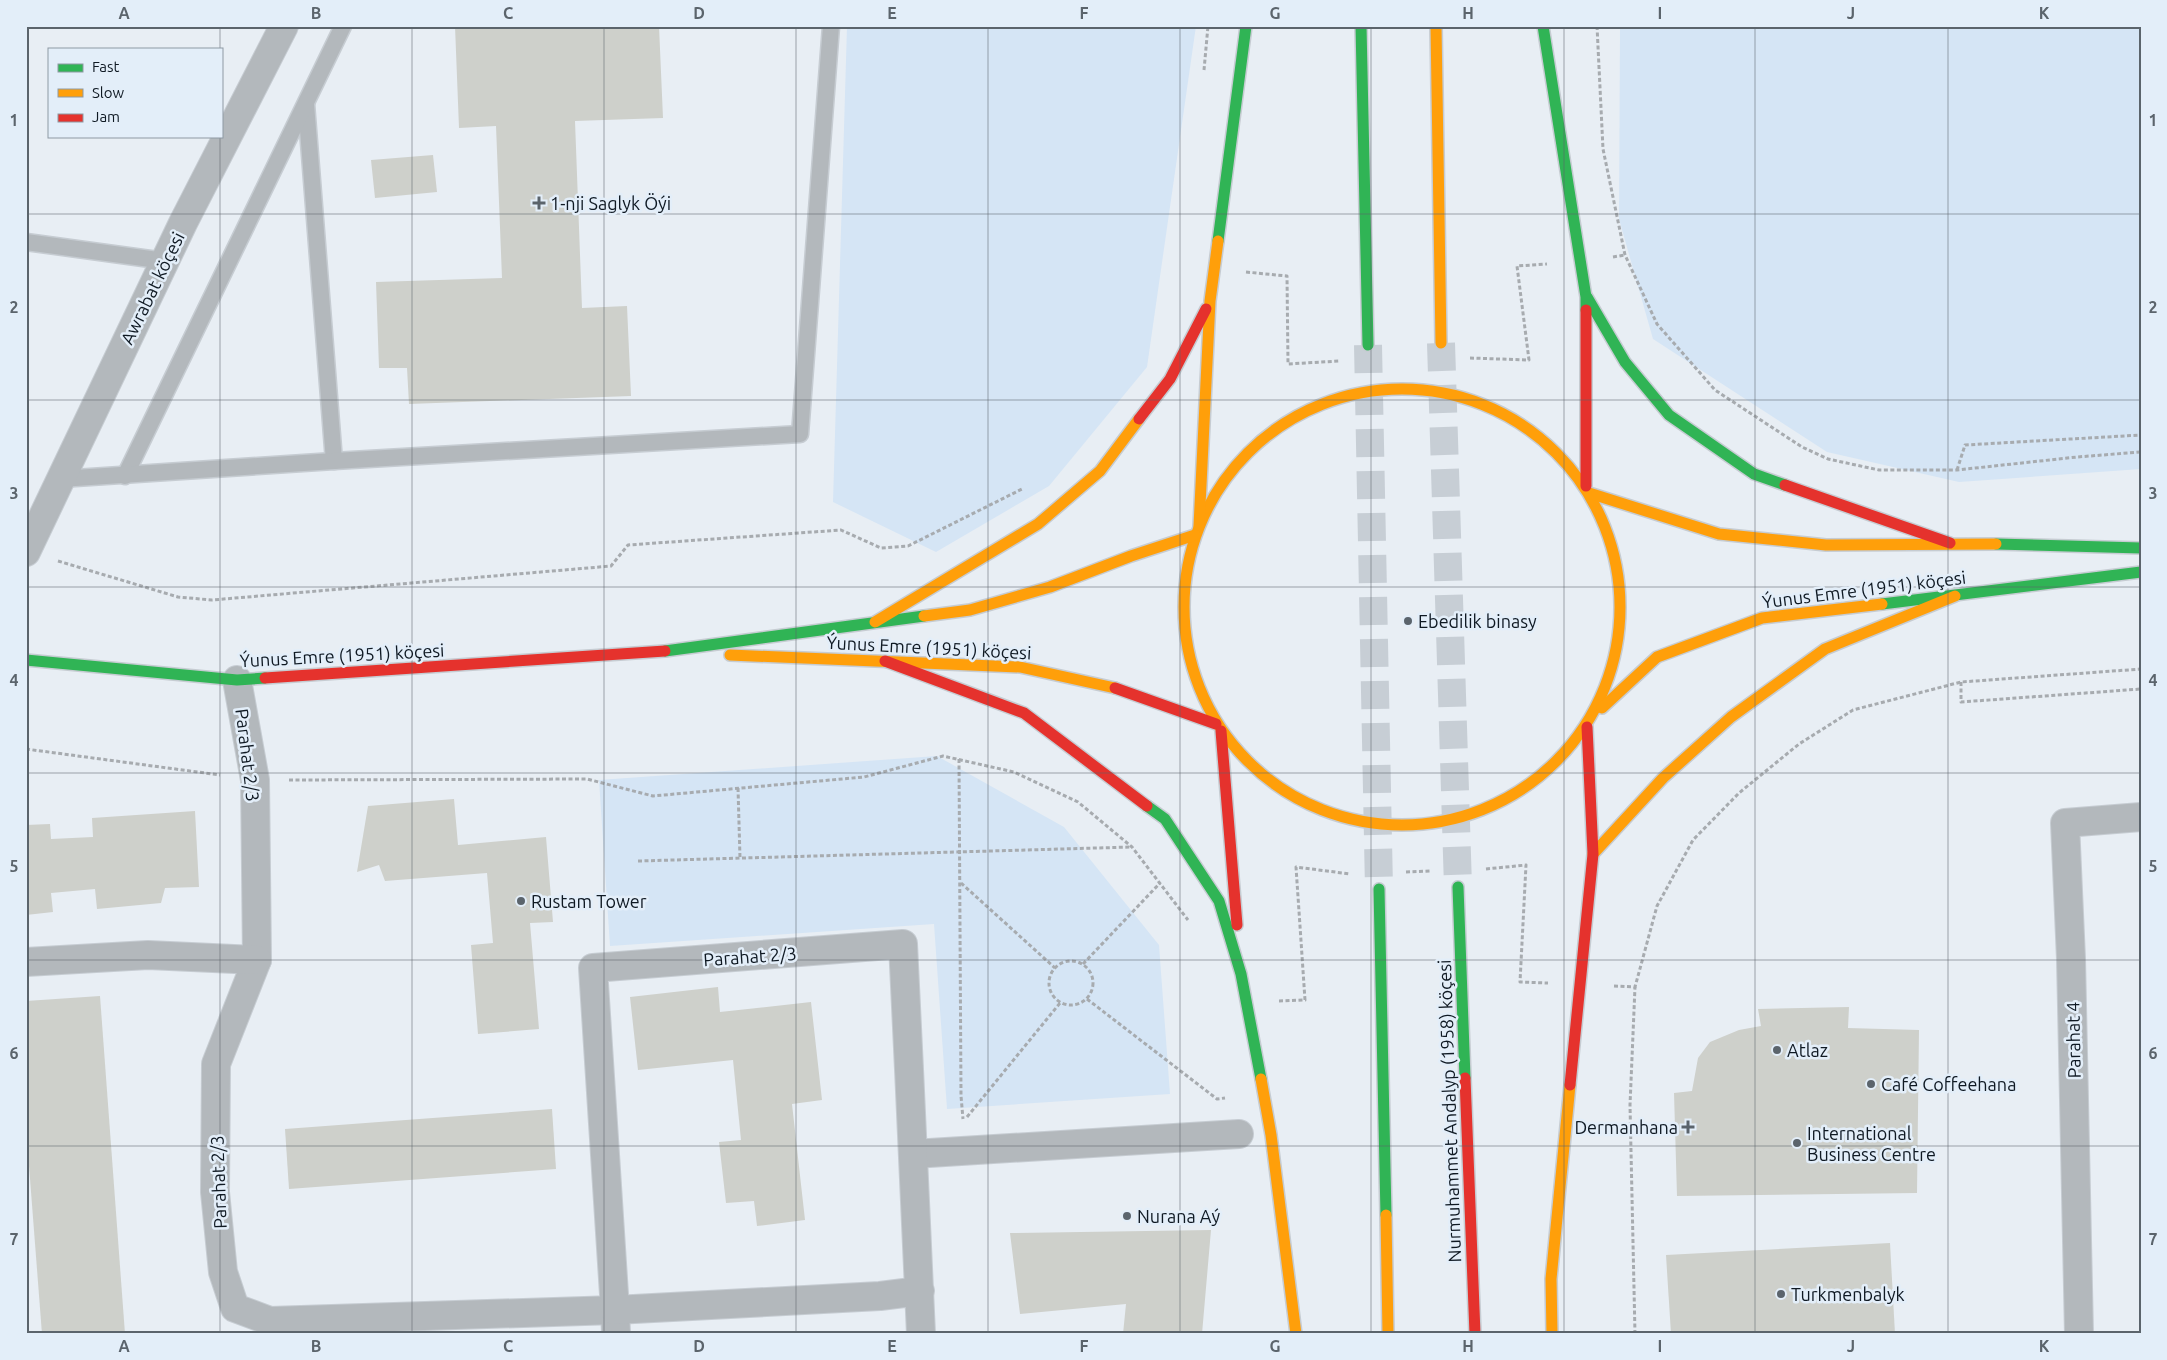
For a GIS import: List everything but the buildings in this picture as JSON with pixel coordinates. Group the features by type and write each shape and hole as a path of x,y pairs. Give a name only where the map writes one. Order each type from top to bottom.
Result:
{"main road":[{"path":"1197,531 1210,302 1246,26"},
{"path":"1361,26 1368,345"},
{"path":"1436,26 1441,343"},
{"path":"1543,26 1586,297 1588,490"},
{"path":"1586,297 1625,362 1669,415 1754,474 1950,543"},
{"path":"875,622 1038,524 1100,471 1170,379 1210,302"},
{"path":"1413,388 1480,402 1539,436 1588,490 1609,532 1621,581 1621,632 1610,681 1590,722 1539,780 1476,814 1405,827 1334,816 1270,783 1219,727 1198,690 1186,646 1182,600 1187,564 1197,531 1231,470 1282,424 1344,396 1413,388"},
{"name":"Ýunus Emre (1951) köçesi","path":"1588,490 1719,534 1826,545 1950,543 2141,548"},
{"name":"Ýunus Emre (1951) köçesi","path":"26,660 237,680 661,652 970,610 1050,587 1197,531"},
{"name":"Ýunus Emre (1951) köçesi","path":"1590,722 1657,657 1762,618 2141,572"},
{"path":"1593,854 1663,778 1710,735 1731,717 1817,655 1955,596"},
{"name":"Ýunus Emre (1951) köçesi","path":"661,652 1020,667 1104,684 1143,696 1219,727"},
{"path":"885,661 1024,713 1165,819 1219,901 1241,974"},
{"path":"1552,1334 1551,1279 1593,854 1590,722"},
{"path":"1219,727 1241,974 1271,1134 1296,1334"},
{"name":"Nurmuhammet Andalyp (1958) köçesi","path":"1458,887 1475,1334"},
{"path":"1379,889 1388,1334"}],"street":[{"name":"Awrabat köçesi","path":"26,552 165,261 284,26"},
{"name":"Parahat 2/3","path":"237,680 255,780 257,960 216,1064 215,1192 224,1272 235,1308 270,1321 616,1322 920,1291"},
{"name":"Parahat 4","path":"2079,1334 2071,959 2065,823 2141,817"},
{"name":"Parahat 2/3","path":"616,1322 593,968 903,944 921,1334"},
{"path":"26,962 148,954 257,960"},
{"path":"913,1154 1239,1134"}],"lane":[{"path":"125,476 343,26"},
{"path":"60,479 800,434 831,26"},
{"path":"306,103 334,461"},
{"path":"26,242 165,261"}],"path":[{"path":"1597,26 1603,149 1625,255 1657,324 1715,390 1810,451 1828,459 1879,470 1957,470 2141,452"},
{"path":"1957,470 1965,445 2141,435"},
{"path":"1634,1334 1630,1105 1635,987 1657,906 1693,840 1739,793 1799,744 1852,710 1960,682 2141,669"},
{"path":"1960,682 1961,702 2141,689"},
{"path":"26,749 255,780 587,779 653,796 864,777 943,756 1014,772 1078,802 1132,847 1188,921"},
{"path":"959,759 961,1096"},
{"path":"738,788 740,858"},
{"path":"638,861 1132,847"},
{"path":"1478,869 1526,865 1520,982 1635,987"},
{"path":"1246,1004 1305,1000 1296,867 1354,874"},
{"path":"1402,872 1440,871"},
{"path":"961,882 1055,968"},
{"path":"1083,964 1160,883"},
{"path":"1074,961 1083,964 1090,971 1094,981 1093,991 1079,1005 1069,1006 1060,1003 1052,996 1049,986 1050,976 1055,968 1064,962 1074,961"},
{"path":"1087,999 1217,1099 1234,1098"},
{"path":"964,1121 1060,1003"}],"shaded area":[{"path":"847,26 1196,26 1147,367 1049,486 936,552 833,502"},
{"path":"1620,26 2141,26 2141,469 1959,482 1827,452 1653,339 1619,219"},
{"path":"937,756 1064,827 1159,945 1170,1094 947,1109 934,924 610,946 599,780"}],"tunnel":[{"path":"1441,343 1458,887"},
{"path":"1368,345 1379,889"}],"traffic: fast":[{"path":"1218,241 1246,26"},
{"path":"1361,26 1368,345"},
{"path":"1543,26 1586,297 1586,310"},
{"path":"1587,297 1625,362 1669,415 1754,474 1785,485"},
{"path":"1996,544 2141,548"},
{"path":"1882,604 2141,572"},
{"path":"665,651 924,616"},
{"path":"26,660 237,680 265,678"},
{"path":"1147,806 1165,819 1219,901 1241,974 1261,1079"},
{"path":"1458,887 1465,1078"},
{"path":"1379,889 1386,1215"}],"traffic: slow":[{"path":"1436,26 1441,343"},
{"path":"1199,526 1210,301 1218,241"},
{"path":"1402,389 1445,393 1485,405 1523,426 1556,453 1583,486 1604,524 1616,564 1620,607 1616,650 1604,690 1583,728 1556,761 1523,788 1485,809 1445,821 1402,825 1359,821 1319,809 1281,788 1248,761 1221,728 1200,690 1188,650 1184,607 1188,564 1200,524 1221,486 1248,453 1281,426 1319,405 1359,393 1402,389"},
{"path":"875,622 1038,524 1100,471 1139,419"},
{"path":"1589,493 1719,534 1826,545 1996,544"},
{"path":"924,616 970,610 1050,587 1131,556 1195,535"},
{"path":"1593,854 1663,778 1731,717 1825,649 1955,596"},
{"path":"1602,708 1657,657 1762,618 1882,604"},
{"path":"730,655 1020,667 1115,688"},
{"path":"1261,1079 1271,1135 1296,1334"},
{"path":"1552,1334 1551,1279 1570,1085"},
{"path":"1386,1215 1388,1334"}],"traffic: jam":[{"path":"1139,419 1170,379 1206,309"},
{"path":"1586,310 1586,486"},
{"path":"1785,485 1950,543"},
{"path":"265,678 665,651"},
{"path":"885,661 1024,713 1147,806"},
{"path":"1115,688 1216,724"},
{"path":"1570,1085 1593,854 1587,727"},
{"path":"1221,731 1237,925"},
{"path":"1465,1078 1475,1334"}],"place":[{"name":"1-nji Saglyk Öýi","path":"539,203"},
{"name":"Ebedilik binasy","path":"1408,621"},
{"name":"Rustam Tower","path":"521,901"},
{"name":"Atlaz","path":"1777,1050"},
{"name":"Café Coffeehana","path":"1871,1084"},
{"name":"Dermanhana","path":"1688,1127"},
{"name":"International Business Centre","path":"1797,1143"},
{"name":"Nurana Aý","path":"1127,1216"},
{"name":"Turkmenbalyk","path":"1781,1294"}]}
